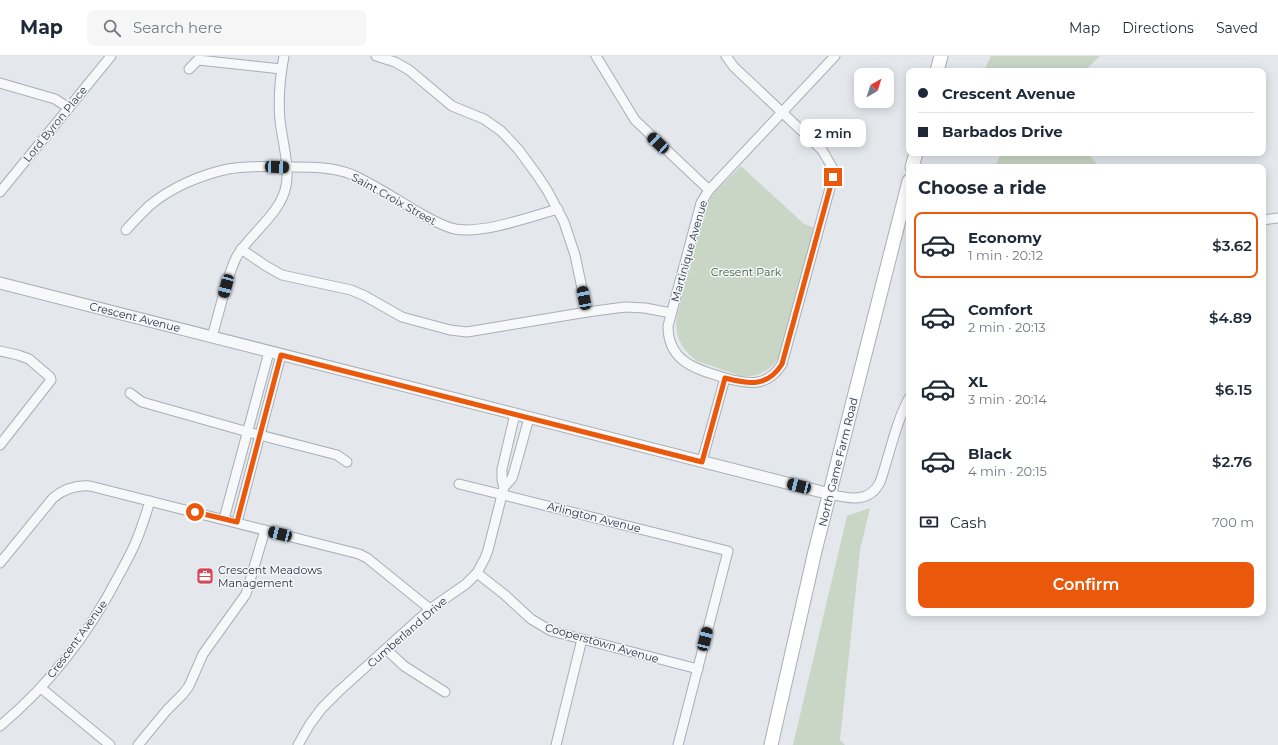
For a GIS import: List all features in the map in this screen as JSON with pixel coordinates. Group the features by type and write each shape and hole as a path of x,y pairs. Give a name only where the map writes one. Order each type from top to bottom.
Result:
{"main road":[{"path":"938,68 940,56"},
{"name":"North Game Farm Road","path":"771,745 830,494 906,193"}],"street":[{"name":"Lord Byron Place","path":"0,192 111,56"},
{"path":"212,337 233,265 241,249 269,217 281,198 286,185 286,167 280,118 279,85 284,56"},
{"path":"376,56 405,67 452,106 484,119 501,131 518,149 537,175 558,209 564,222 575,255 587,312"},
{"path":"596,56 635,120 709,190"},
{"path":"726,56 734,67 782,112"},
{"name":"Martinique Avenue","path":"782,112 822,150 832,167 833,177 784,361 771,379 750,383 725,378 695,368 682,360 671,344 668,332 671,313 701,204 709,190 782,112 835,56"},
{"path":"189,69 198,60 281,69"},
{"path":"0,83 55,99 69,108"},
{"name":"Saint Croix Street","path":"126,230 160,198 194,180 228,169 248,167 330,169 353,175 434,221 456,229 472,230 490,227 558,209"},
{"path":"1266,220 1278,218"},
{"path":"241,249 282,275 351,290 365,296 402,317 456,331 467,332 587,312 632,307 671,313"},
{"name":"Crescent Avenue","path":"0,283 830,494"},
{"path":"0,351 29,359 50,377 51,380 0,445"},
{"path":"224,520 269,352"},
{"path":"237,522 281,355"},
{"path":"702,462 725,378"},
{"path":"130,393 142,402 248,432 338,455 347,462"},
{"path":"830,494 846,498 854,498 867,495 876,490 880,482 897,424 906,404"},
{"name":"Cumberland Drive","path":"504,491 502,469 515,414"},
{"name":"Cumberland Drive","path":"298,745 310,724 322,708 338,692 430,609 466,584 477,573 485,558 504,491 512,478 529,418"},
{"name":"Arlington Avenue","path":"459,484 504,491 728,551 698,669"},
{"path":"0,563 49,502 63,491 77,486 90,486 363,555 430,609"},
{"name":"Crescent Avenue","path":"0,726 41,688 84,632 107,598 132,550 150,502"},
{"path":"138,745 164,714 184,694 204,654 246,594 265,530"},
{"name":"Cooperstown Avenue","path":"477,573 505,595 525,614 538,624 551,631 698,669"},
{"path":"556,745 582,639"},
{"path":"386,649 404,666 445,692"},
{"path":"678,745 698,669"},
{"name":"Crescent Avenue","path":"41,688 110,745"}],"green space":[{"path":"991,56 1100,56 1087,68 985,68"},
{"path":"1000,156 1090,156 1097,164 996,164"},
{"name":"Cresent Park","path":"741,166 804,224 815,228 780,356 764,372 753,376 741,376 697,361 687,352 680,342 676,323 706,206 715,192"},
{"path":"870,508 860,550 840,740 845,745 793,745 847,516"}],"place":[{"name":"Crescent Meadows Management","path":"205,576"}],"route":[{"path":"195,512 237,522 281,355 702,462 725,378 745,383 756,383 768,378 777,371 784,361 833,177"}]}
